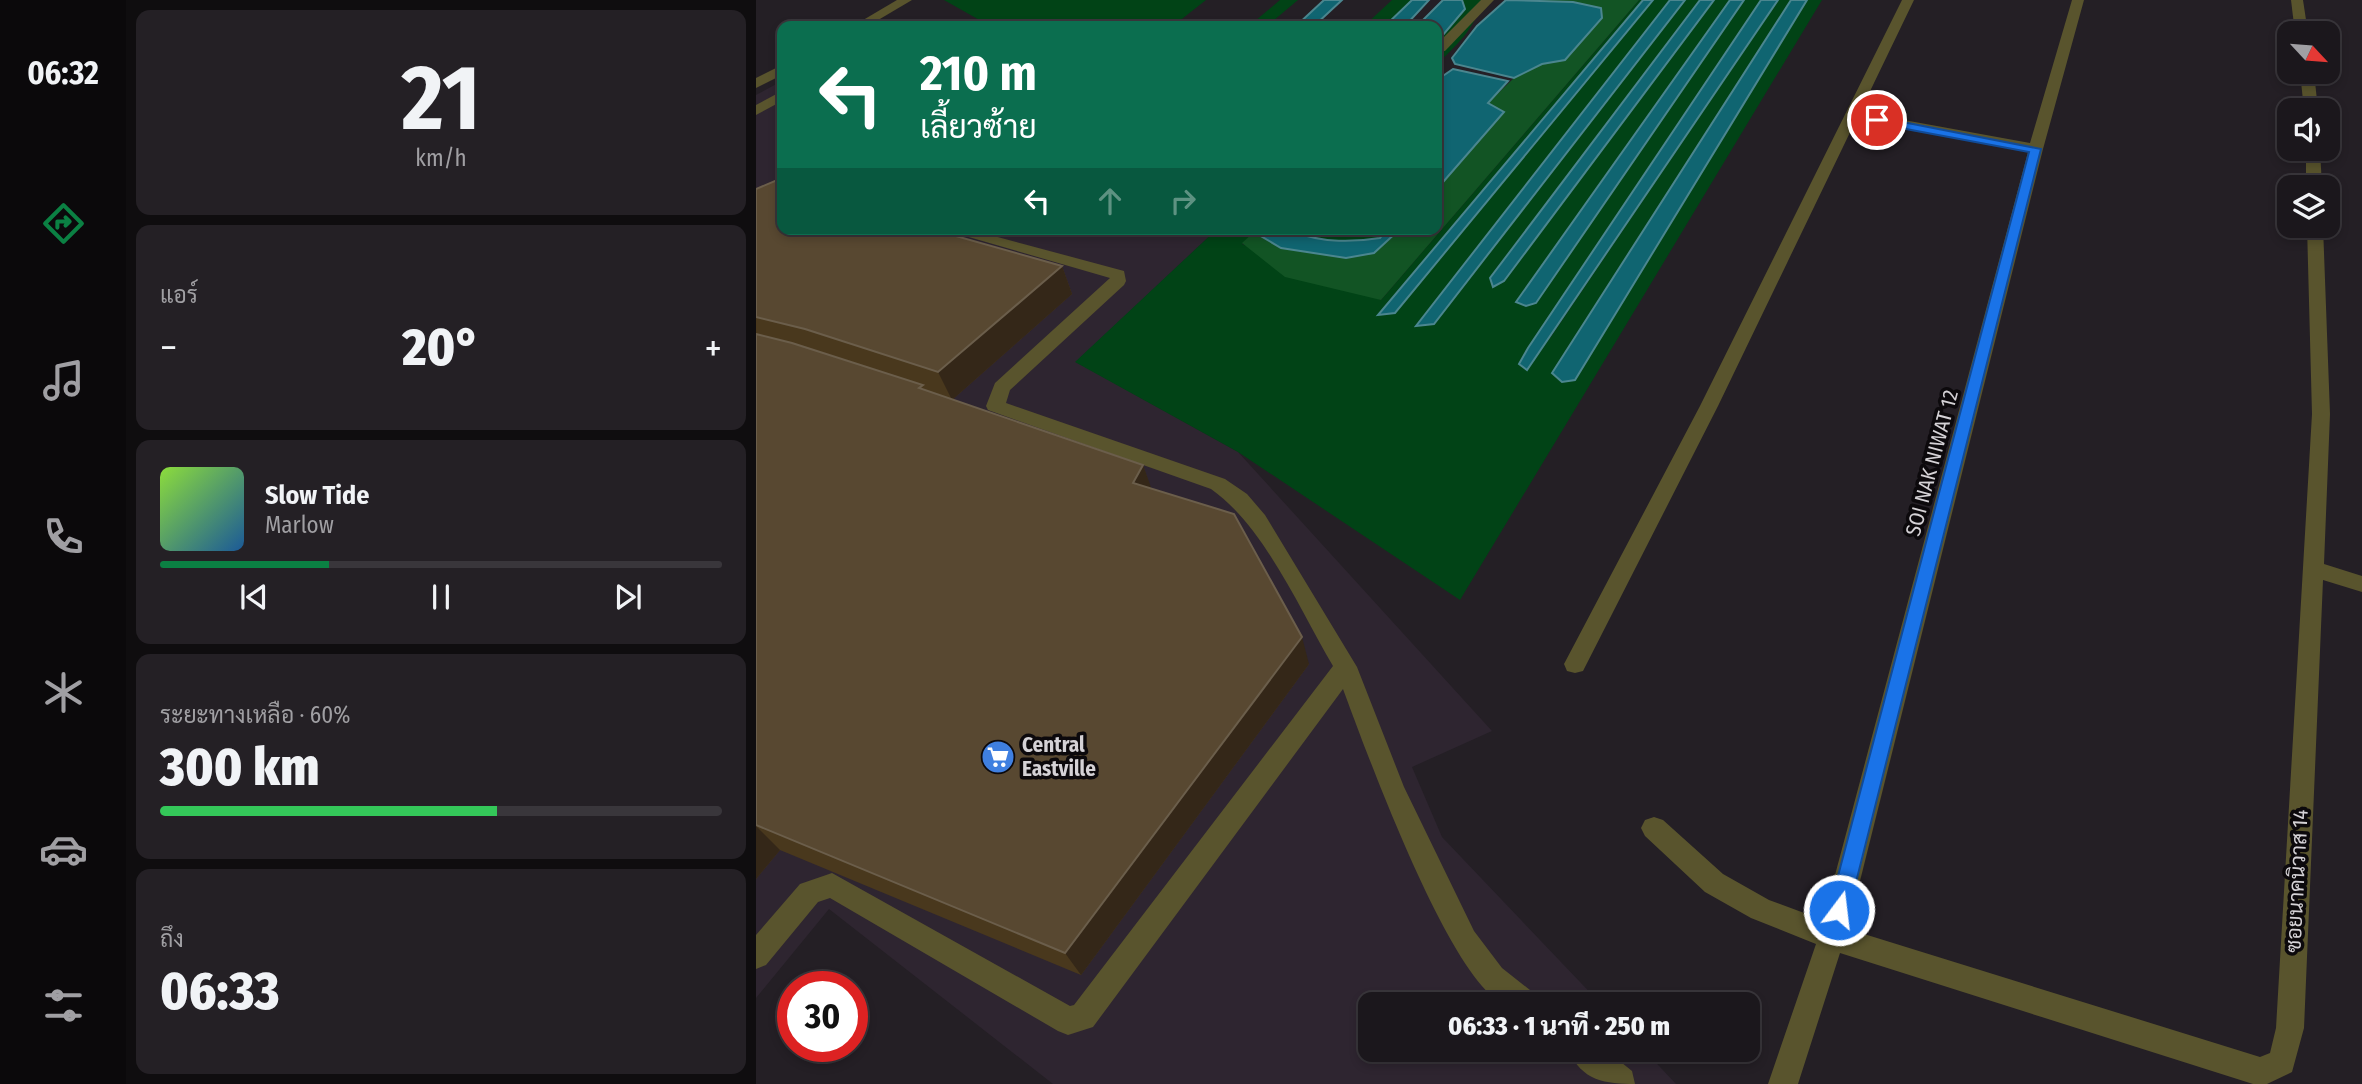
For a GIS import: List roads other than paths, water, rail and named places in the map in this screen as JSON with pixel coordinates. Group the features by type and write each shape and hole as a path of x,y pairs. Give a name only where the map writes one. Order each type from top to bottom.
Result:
{"street":[{"path":"868,21 906,0"},
{"path":"1442,46 1489,0"},
{"path":"1575,664 1709,406 1908,0"},
{"name":"SOI NAK NIWAT 12","path":"1783,1084 1832,937 2035,149 2078,0"},
{"path":"2297,0 2300,21"},
{"path":"756,84 777,72"},
{"path":"756,111 777,98"},
{"path":"1851,115 2035,149"},
{"path":"970,235 1120,278 1002,387 984,408 1218,484 1240,499 1275,545 1346,667 1392,788 1464,940 1492,978 1510,992"},
{"name":"ซอยนาคนิวาส 14","path":"1832,937 2261,1072 2282,1062 2290,1028 2321,414 2315,238"},
{"path":"2313,569 2362,584"},
{"path":"756,957 810,893 832,885 1068,1021 1083,1017 1346,667"},
{"path":"1654,828 1714,883 1759,909 1832,937"},
{"path":"1598,1062 1622,1081"}],"water":[{"path":"1324,0 1342,0 1319,21 1301,21"},
{"path":"1412,0 1429,0 1410,21 1390,21"},
{"path":"1443,0 1462,0 1465,9 1442,36 1442,21 1422,21"},
{"path":"1506,0 1573,2 1601,8 1602,18 1565,60 1542,64 1514,78 1455,64 1452,58 1477,26"},
{"path":"1643,0 1653,0 1395,313 1378,315"},
{"path":"1670,0 1685,0 1434,324 1416,326"},
{"path":"1700,0 1714,0 1504,281 1493,287 1490,278"},
{"path":"1730,0 1744,0 1536,303 1526,306 1516,302"},
{"path":"1761,0 1778,0 1527,370 1519,364 1528,348"},
{"path":"1791,0 1807,0 1575,380 1562,382 1552,373"},
{"path":"1453,69 1508,81 1488,103 1504,112 1442,183 1442,77"},
{"path":"1259,235 1305,235 1318,239 1349,241 1394,235 1374,253 1346,258 1281,248"}],"place":[{"name":"Central Eastville","path":"998,757"}]}
